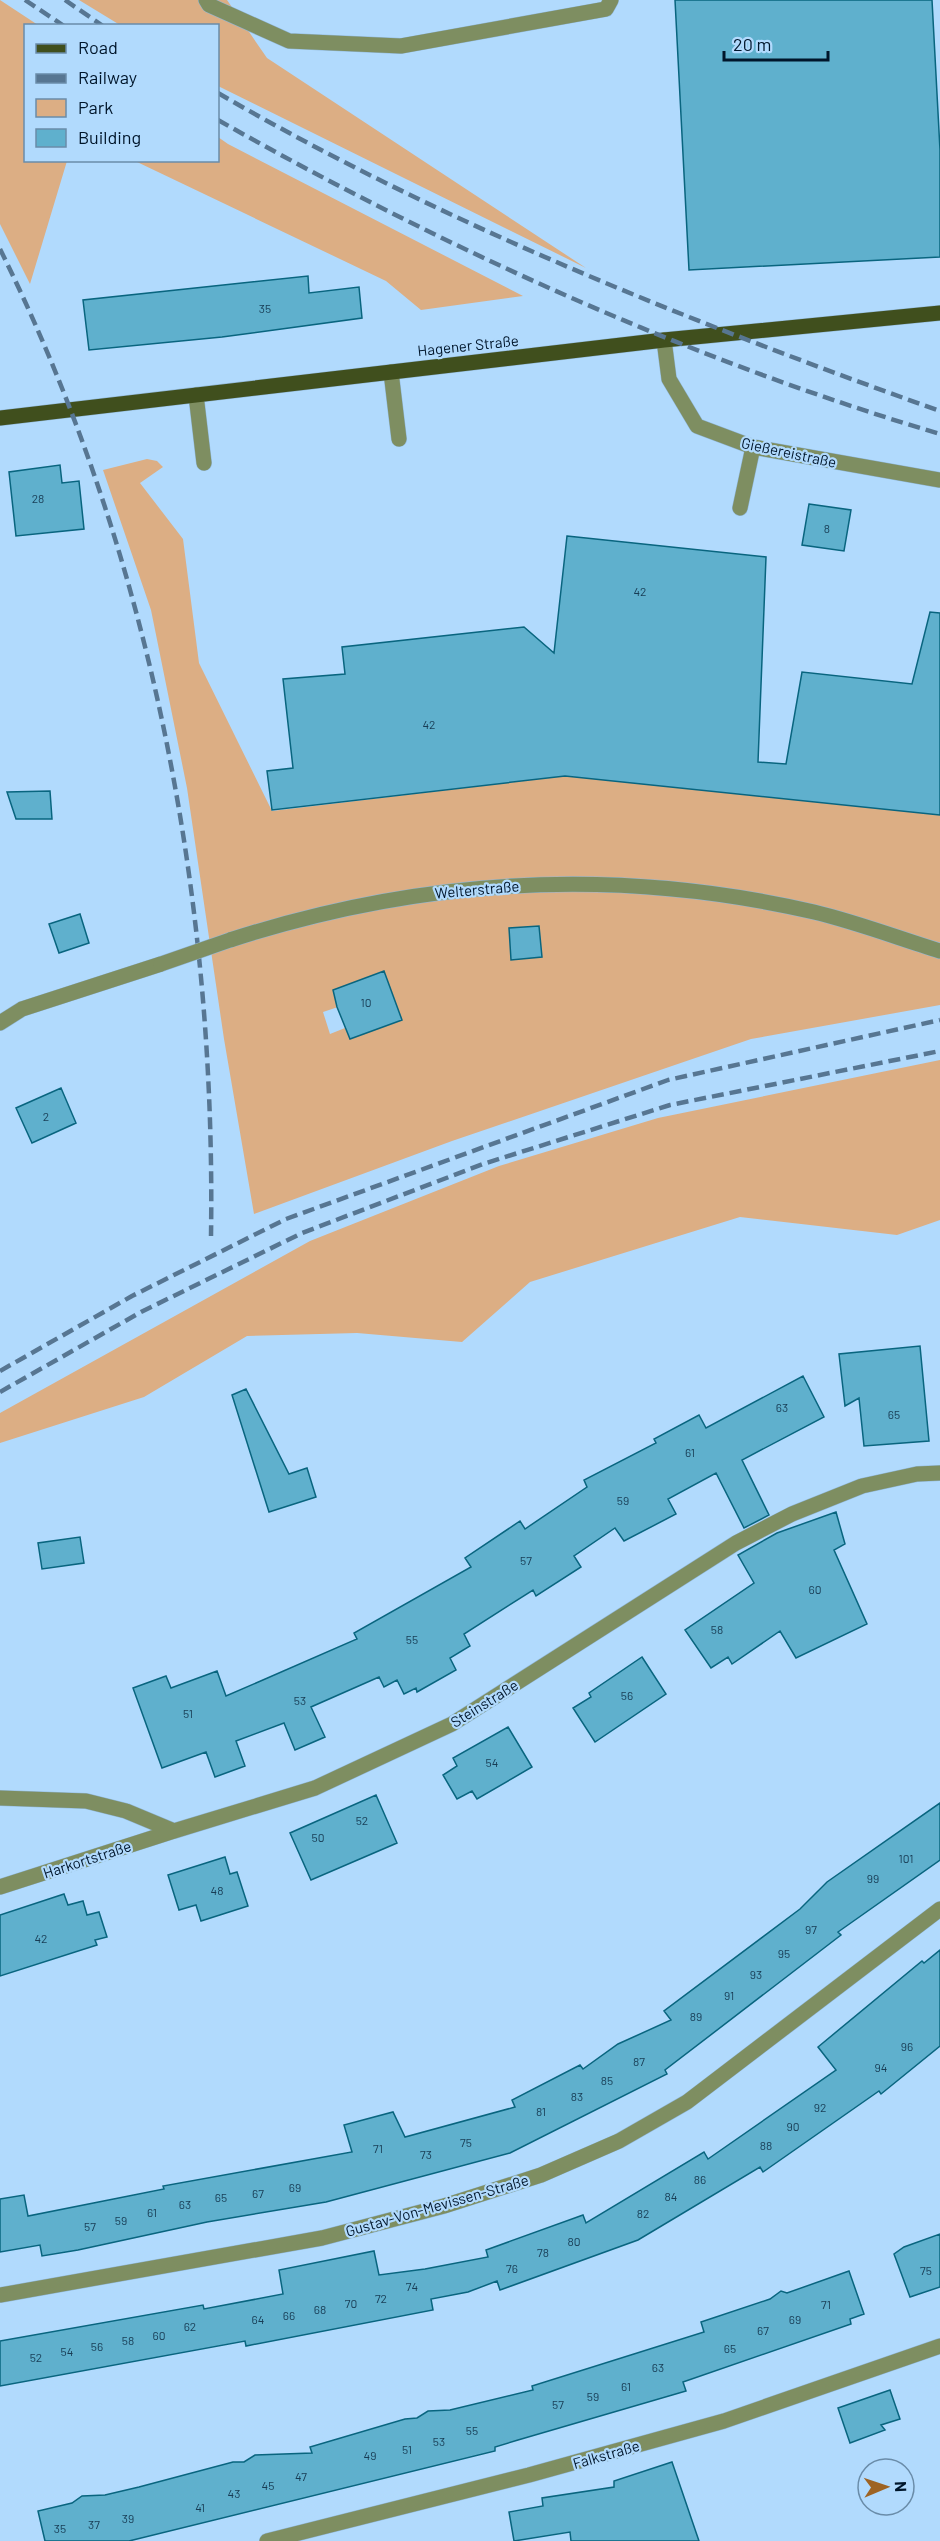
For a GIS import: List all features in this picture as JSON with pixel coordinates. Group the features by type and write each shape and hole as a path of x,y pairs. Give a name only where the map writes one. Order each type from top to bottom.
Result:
{"main road":[{"name":"Hagener Straße","path":"0,418 664,340 940,313"}],"street":[{"path":"206,0 209,5 289,41 401,46 606,9 611,0"},
{"name":"Gießereistraße","path":"664,340 669,380 697,426 753,447 940,480"},
{"path":"392,372 399,439"},
{"path":"196,395 204,463"},
{"path":"740,508 753,447"},
{"name":"Welterstraße","path":"0,1023 22,1009 286,923 396,899 476,887 538,883 645,887 738,897 816,913 940,951"},
{"name":"Welterstraße","path":"0,1008 22,1009"},
{"name":"Steinstraße","path":"174,1831 315,1788 452,1724 736,1543 792,1514 862,1486 917,1474 940,1473"},
{"path":"0,1798 86,1801 126,1810 174,1831"},
{"name":"Harkortstraße","path":"0,1887 174,1831"},
{"name":"Gustav-Von-Mevissen-Straße","path":"0,2295 322,2238 444,2206 541,2175 619,2141 687,2102 940,1909"},
{"name":"Falkstraße","path":"267,2541 529,2475 724,2421 940,2346"}],"green space":[{"path":"0,0 36,24 24,24 24,162 67,162 30,284 0,224"},
{"path":"79,0 227,0 267,58 586,268 219,86 219,24 118,24"},
{"path":"219,138 523,296 421,310 386,281 137,162 219,162"},
{"path":"147,459 157,461 163,467 140,483 183,539 199,663 272,811 565,776 940,815 940,1005 751,1039 452,1141 254,1214 224,1039 187,788 151,610 103,470","holes":["539,926 542,957 511,960 509,929","383,971 402,1020 350,1039 345,1028 330,1034 323,1012 338,1007 334,990"]},
{"path":"940,1060 940,1220 897,1235 740,1217 530,1282 462,1342 357,1333 247,1336 144,1397 0,1443 0,1413 310,1241 499,1166 658,1118"}],"building":[{"path":"675,0 932,0 940,150 940,257 689,270"},
{"path":"308,276 309,293 359,287 362,318 222,337 89,350 83,300"},
{"path":"60,465 62,483 79,481 84,529 16,536 9,472"},
{"path":"809,504 851,510 844,551 802,545"},
{"path":"567,536 766,557 758,762 786,764 802,672 912,684 930,612 940,613 940,815 565,776 272,810 267,771 293,768 283,679 345,674 342,647 524,627 554,653"},
{"path":"50,791 52,819 16,819 7,792"},
{"path":"80,914 89,943 59,953 49,924"},
{"path":"539,926 542,957 511,960 509,928"},
{"path":"384,971 402,1020 350,1039 333,990"},
{"path":"61,1088 76,1123 32,1143 16,1108"},
{"path":"920,1346 929,1441 864,1446 859,1398 845,1406 839,1354"},
{"path":"803,1376 824,1417 742,1460 769,1515 744,1528 716,1473 668,1499 676,1514 624,1541 615,1528 574,1556 581,1567 536,1596 533,1590 464,1634 470,1646 450,1658 456,1670 417,1692 416,1688 404,1694 397,1680 384,1687 379,1677 311,1707 325,1737 295,1750 284,1723 236,1741 245,1766 215,1777 206,1752 162,1768 133,1688 166,1676 171,1688 217,1671 226,1696 357,1639 354,1633 471,1567 465,1558 520,1521 525,1529 587,1487 584,1480 656,1443 654,1439 699,1415 706,1428"},
{"path":"246,1389 289,1474 307,1468 316,1497 269,1512 232,1395"},
{"path":"836,1512 845,1544 834,1550 867,1624 796,1658 780,1631 732,1664 728,1657 711,1668 685,1630 754,1583 738,1555 777,1533"},
{"path":"80,1537 84,1563 42,1569 38,1543"},
{"path":"642,1657 666,1694 595,1742 573,1708 591,1697 589,1693"},
{"path":"508,1727 532,1767 477,1799 472,1791 457,1799 443,1775 457,1766 453,1758"},
{"path":"376,1795 397,1843 311,1880 290,1833"},
{"path":"940,1803 940,1860 838,1932 841,1935 665,2070 667,2074 510,2153 326,2202 207,2222 42,2256 40,2245 0,2252 0,2199 24,2195 28,2216 164,2189 163,2186 352,2152 344,2125 393,2112 405,2137 515,2107 512,2100 580,2065 583,2069 618,2044 671,2020 664,2011 800,1909 827,1882"},
{"path":"225,1857 230,1874 237,1872 248,1906 201,1921 196,1905 179,1910 168,1875"},
{"path":"64,1894 68,1905 83,1901 87,1915 99,1912 107,1937 95,1940 97,1945 0,1976 0,1915"},
{"path":"940,1950 940,2046 881,2094 879,2091 763,2172 760,2167 638,2240 500,2290 497,2281 468,2292 431,2299 433,2310 246,2346 245,2341 0,2386 0,2341 203,2305 204,2309 283,2294 279,2270 374,2251 379,2275 425,2269 488,2257 486,2250 583,2215 586,2223 704,2152 708,2159 836,2070 818,2047 922,1961 924,1963"},
{"path":"940,2234 940,2287 910,2297 894,2254 904,2247"},
{"path":"849,2271 864,2314 850,2319 851,2324 683,2382 686,2391 495,2447 495,2451 129,2541 45,2541 38,2511 72,2503 82,2496 105,2495 139,2487 233,2462 244,2462 255,2455 312,2453 310,2447 405,2419 417,2418 428,2411 450,2410 533,2390 532,2386 704,2332 701,2322 770,2299 781,2291 787,2293"},
{"path":"890,2390 900,2419 881,2425 885,2430 850,2443 838,2408"},
{"path":"672,2462 699,2541 571,2541 570,2532 514,2541 509,2512 543,2506 542,2498 614,2487 614,2481"}],"railway":[{"path":"25,0 61,24"},
{"path":"65,0 100,24"},
{"path":"219,94 392,186 571,268 755,343 940,411"},
{"path":"219,121 392,213 570,297 661,336 753,371 940,434"},
{"path":"0,249 53,365 97,484 134,606 164,730 186,855 201,982 210,1109 211,1236"},
{"path":"0,1371 132,1296 286,1219 668,1080 940,1020"},
{"path":"0,1392 141,1312 302,1233 483,1164 670,1105 940,1051"}]}
